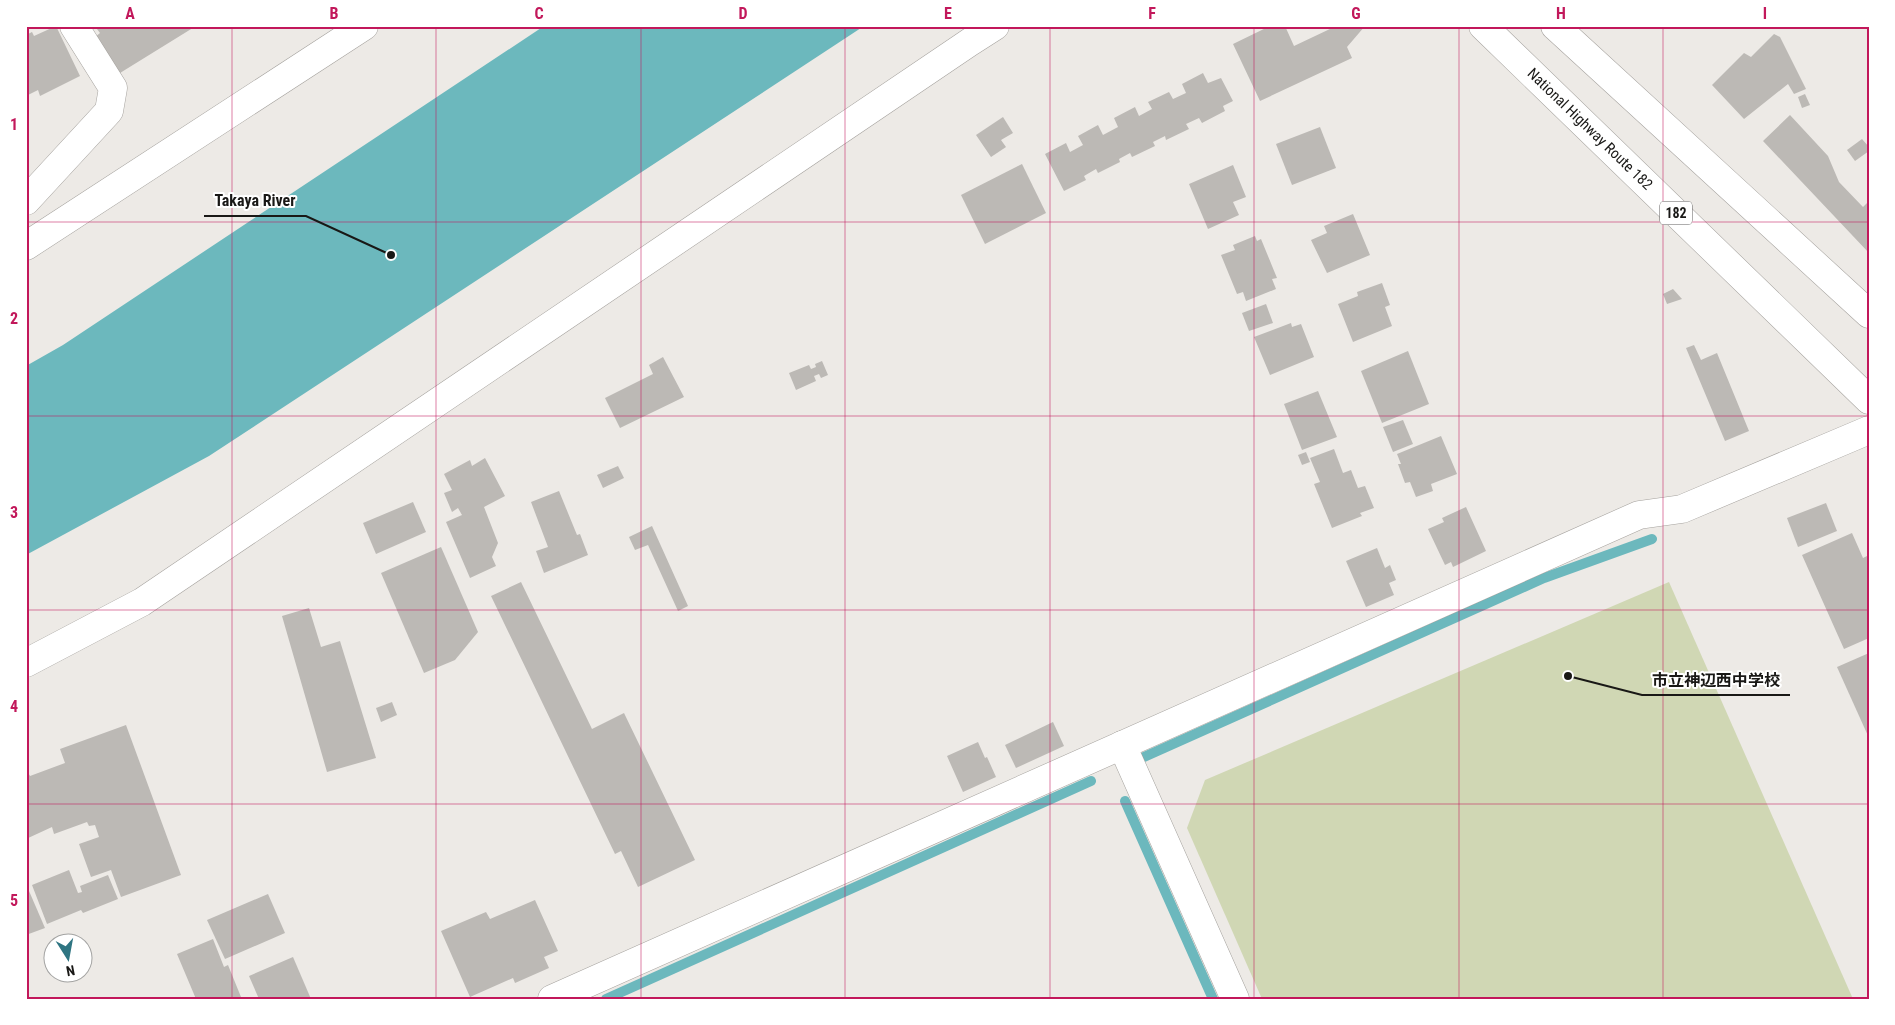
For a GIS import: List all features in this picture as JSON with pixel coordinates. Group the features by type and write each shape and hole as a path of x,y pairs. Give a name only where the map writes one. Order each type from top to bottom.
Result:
{"main road":[{"path":"26,200 109,110 113,88 74,26"},
{"path":"26,246 364,26"},
{"path":"26,663 142,602 995,26"},
{"name":"National Highway Route 182","path":"1483,26 1869,400"},
{"path":"1555,26 1869,314"},
{"path":"552,999 1638,515 1682,509 1869,430"},
{"path":"1122,745 1235,999"}],"green space":[{"path":"1669,582 1853,999 1262,999 1187,828 1205,780"}],"water":[{"path":"544,26 864,26 209,456 26,555 26,366 63,345"}],"building":[{"path":"56,26 80,76 40,96 38,90 26,96 26,35 32,32 34,36"},
{"path":"101,26 196,26 120,73 94,38 100,33 97,29"},
{"path":"1270,26 1285,26 1294,46 1332,28 1332,26 1365,26 1347,47 1352,58 1260,101 1233,44"},
{"path":"1774,34 1780,37 1806,89 1794,94 1788,84 1744,119 1712,85 1744,53 1751,57"},
{"path":"1203,73 1208,83 1221,78 1233,101 1223,106 1225,111 1202,123 1199,118 1186,124 1189,129 1166,140 1165,136 1153,142 1155,146 1132,157 1130,153 1119,159 1120,162 1098,173 1096,169 1084,176 1086,180 1064,191 1045,154 1066,143 1070,152 1083,145 1078,136 1098,125 1103,135 1118,127 1114,118 1135,107 1139,116 1152,109 1148,102 1169,92 1173,99 1186,93 1182,84"},
{"path":"1805,94 1810,105 1802,108 1798,97"},
{"path":"1790,115 1828,156 1839,182 1863,207 1869,201 1869,253 1763,141"},
{"path":"1003,117 1013,133 1001,140 1006,147 991,157 976,135"},
{"path":"1320,127 1336,168 1292,185 1276,144"},
{"path":"1862,139 1869,147 1869,151 1855,161 1847,150"},
{"path":"1022,164 1046,213 985,244 961,195"},
{"path":"1233,165 1246,197 1233,202 1239,215 1208,229 1189,184"},
{"path":"1353,214 1370,255 1327,273 1311,240 1327,233 1324,226"},
{"path":"1255,236 1257,241 1261,239 1277,278 1272,279 1276,289 1246,301 1243,292 1237,294 1221,255 1235,250 1233,245"},
{"path":"1382,283 1390,305 1385,307 1392,326 1353,342 1338,304 1358,296 1357,292"},
{"path":"1673,289 1682,299 1667,304 1663,294"},
{"path":"1266,304 1273,323 1249,331 1242,313"},
{"path":"1291,323 1292,327 1301,324 1314,357 1270,375 1254,337"},
{"path":"1694,345 1701,360 1717,353 1749,431 1725,441 1686,348"},
{"path":"1408,351 1429,404 1382,423 1361,371"},
{"path":"663,357 684,397 620,428 605,398 653,374 649,365"},
{"path":"822,361 828,375 821,378 819,374 814,376 816,381 796,390 789,373 809,365 811,369 816,367 815,364"},
{"path":"1318,391 1337,437 1302,450 1284,404"},
{"path":"1403,420 1413,444 1393,452 1383,427"},
{"path":"1441,436 1457,474 1431,484 1433,491 1416,497 1410,482 1405,483 1398,464 1401,464 1397,454"},
{"path":"1334,449 1343,473 1351,470 1358,488 1365,486 1374,508 1360,513 1362,516 1332,528 1314,484 1320,482 1310,458"},
{"path":"1306,452 1310,462 1302,465 1298,455"},
{"path":"485,458 505,496 484,507 498,543 492,557 496,566 470,578 446,522 462,515 458,508 452,512 444,493 452,490 444,474 470,460 472,466"},
{"path":"618,466 624,478 603,488 597,475"},
{"path":"559,491 577,535 580,534 588,555 544,573 536,551 548,547 531,502"},
{"path":"413,502 426,532 376,554 363,523"},
{"path":"1826,503 1837,531 1798,547 1787,518"},
{"path":"1466,507 1486,551 1453,567 1451,562 1445,565 1428,529 1444,522 1442,518"},
{"path":"652,526 688,606 678,611 648,545 635,550 629,537"},
{"path":"1852,533 1863,558 1869,555 1869,638 1844,649 1802,555"},
{"path":"441,547 478,632 455,660 424,673 381,573"},
{"path":"1377,548 1385,568 1390,565 1396,580 1389,583 1394,595 1366,607 1346,561"},
{"path":"521,582 592,729 624,713 695,860 638,887 621,851 615,854 491,596"},
{"path":"309,608 321,647 340,641 376,758 327,772 282,616"},
{"path":"1869,653 1869,738 1837,667"},
{"path":"392,702 397,715 381,722 376,708"},
{"path":"1053,722 1064,746 1016,768 1005,745"},
{"path":"126,725 181,875 121,897 111,870 91,877 79,844 99,837 95,825 89,826 87,822 54,834 52,827 26,839 26,769 30,776 65,763 60,749"},
{"path":"978,742 996,777 963,792 947,756"},
{"path":"69,870 78,893 82,892 80,886 108,875 118,899 83,913 81,910 47,924 32,885"},
{"path":"26,884 45,928 26,935"},
{"path":"268,894 285,933 225,959 207,920"},
{"path":"535,900 558,951 544,957 549,968 515,983 513,978 470,997 441,931 486,912 490,919"},
{"path":"213,939 224,967 228,965 241,997 236,999 196,999 177,954"},
{"path":"293,957 311,999 259,999 249,976"}],"waterway":[{"path":"1144,757 1544,578 1652,539"},
{"path":"606,999 1091,781"},
{"path":"1125,801 1213,999"}],"place":[{"name":"Takaya River","path":"391,255"},
{"name":"市立神辺西中学校","path":"1568,676"}]}
